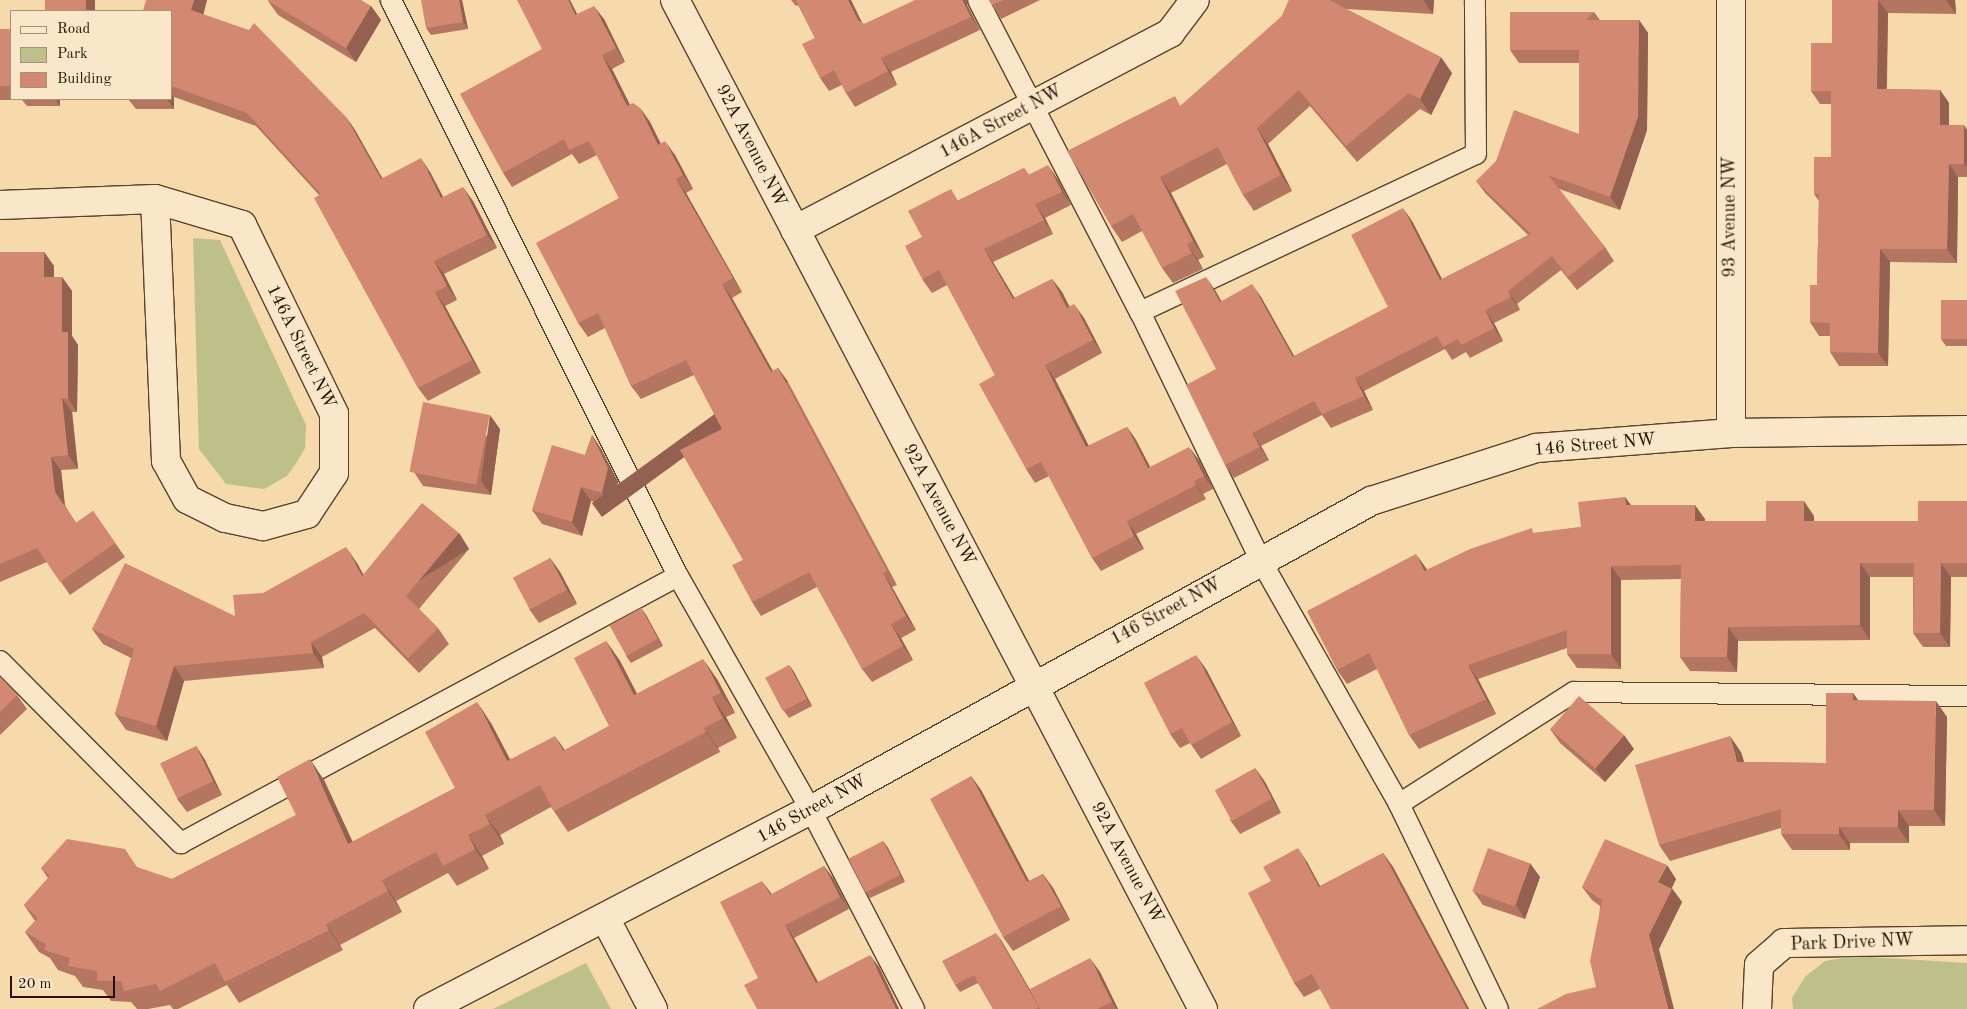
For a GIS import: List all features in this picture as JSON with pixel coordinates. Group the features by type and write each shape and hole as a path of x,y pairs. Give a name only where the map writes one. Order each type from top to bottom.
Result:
{"street":[{"name":"92A Avenue NW","path":"676,0 1202,1009"},
{"name":"146A Street NW","path":"795,230 1170,33 1195,0"},
{"name":"93 Avenue NW","path":"1731,0 1732,433"},
{"name":"146A Street NW","path":"0,205 155,199 242,224 334,414 334,473 307,514 262,526 225,518 187,499 166,460 155,199"},
{"name":"146 Street NW","path":"428,1009 811,810 1033,684 1371,501 1536,448 1732,433 1967,430"},
{"path":"605,918 653,1009"},
{"name":"Park Drive NW","path":"1757,1009 1759,965 1784,943 1967,940"}],"lane":[{"path":"391,0 678,576 811,810 914,1009"},
{"path":"978,0 1140,312 1261,560 1399,804 1498,1009"},
{"path":"1140,312 1476,154 1475,0"},
{"path":"0,661 181,843 678,576"},
{"path":"1399,804 1574,692 1967,696"}],"green space":[{"path":"193,238 220,240 306,425 305,448 297,462 287,476 264,489 226,484 199,449"},
{"path":"1855,956 1967,963 1967,1009 1793,1009 1792,998 1805,977 1825,961"},
{"path":"586,963 611,1009 493,1009"}],"building":[{"path":"45,0 86,0 86,10 45,10"},
{"path":"146,0 194,0 191,10 249,30 254,23 346,117 381,179 421,158 441,198 463,187 487,235 434,261 447,286 435,292 472,360 418,388 314,198 321,194 247,113 172,86 172,10 143,10"},
{"path":"268,0 361,0 371,6 346,48"},
{"path":"421,0 459,0 463,22 426,28"},
{"path":"517,0 568,0 575,15 594,6 616,48 602,55 627,106 633,103 640,108 658,145 665,141 683,175 676,179 733,278 722,284 771,372 778,368 887,571 883,573 906,616 891,624 903,646 862,669 809,572 752,602 732,565 743,560 680,450 722,429 686,360 631,386 598,313 578,323 536,243 619,198 589,141 569,150 564,139 503,173 460,94 542,49"},
{"path":"796,0 848,0 858,20 864,24 915,0 962,0 971,17 881,58 888,71 846,93 834,70 820,78 802,44 815,38"},
{"path":"989,0 1003,0 992,5"},
{"path":"1289,0 1329,0 1441,57 1420,99 1409,93 1346,146 1299,90 1257,128 1281,175 1243,195 1218,147 1160,177 1193,241 1187,244 1192,253 1162,268 1133,214 1111,226 1067,151 1175,96 1180,106 1282,16"},
{"path":"1832,0 1878,0 1877,89 1940,90 1940,125 1964,125 1964,164 1949,164 1947,249 1880,249 1878,353 1830,352 1830,323 1810,322 1810,285 1817,285 1819,194 1814,194 1814,157 1831,157 1831,91 1811,91 1811,43 1832,43"},
{"path":"1510,12 1594,12 1586,20 1639,20 1638,117 1610,197 1548,175 1605,247 1568,277 1552,256 1508,291 1511,297 1485,310 1494,328 1461,345 1458,339 1443,347 1437,336 1355,378 1364,396 1322,414 1314,401 1252,433 1260,447 1225,465 1186,385 1216,369 1175,291 1206,277 1220,302 1252,284 1293,357 1388,307 1351,235 1403,208 1440,280 1531,234 1476,181 1496,161 1514,110 1579,134 1579,50 1510,50"},
{"path":"0,29 10,29 10,86 0,86"},
{"path":"1048,165 1062,192 1035,204 1044,220 984,249 1013,299 1052,279 1067,308 1074,304 1093,340 1045,365 1086,447 1127,427 1148,468 1189,447 1204,476 1194,481 1196,485 1127,521 1134,536 1092,558 1041,462 1026,469 979,384 995,375 939,270 922,279 905,246 922,237 908,211 951,189 958,201 1024,168 1028,175"},
{"path":"0,252 44,252 44,277 62,277 62,332 68,332 68,398 62,398 68,455 51,457 55,492 76,523 93,511 115,543 60,582 37,548 0,564"},
{"path":"1941,300 1967,300 1967,339 1941,339"},
{"path":"423,402 490,415 476,485 409,472"},
{"path":"592,435 608,468 602,493 581,487 572,522 532,510 552,445 585,455"},
{"path":"1625,497 1626,505 1695,505 1695,521 1766,521 1766,501 1804,501 1804,521 1918,521 1918,501 1967,501 1967,563 1941,563 1940,633 1913,633 1914,563 1860,563 1860,625 1728,627 1727,657 1680,657 1681,565 1611,566 1611,654 1567,654 1567,630 1468,665 1486,699 1409,735 1369,653 1337,670 1307,611 1416,554 1424,571 1470,549 1532,528 1533,533 1581,527 1578,502"},
{"path":"422,503 459,533 406,596 438,628 408,658 364,613 311,642 313,653 174,666 156,726 115,714 134,649 92,629 125,563 235,616 233,595 263,593 346,547 362,576"},
{"path":"550,558 567,590 530,610 513,578"},
{"path":"641,608 658,639 626,656 610,625"},
{"path":"606,641 634,695 703,659 721,693 712,697 723,718 704,728 706,732 554,811 540,785 485,815 490,824 468,835 475,849 443,866 436,852 382,880 388,891 326,924 329,930 225,982 215,963 160,991 156,984 124,991 121,981 97,981 97,971 68,966 70,958 44,950 46,944 25,932 38,918 24,905 50,876 41,868 67,839 125,849 137,867 172,879 296,815 277,777 310,759 348,844 455,788 425,732 477,702 507,761 555,736 563,751 609,726 574,658"},
{"path":"1196,655 1232,722 1191,745 1182,728 1170,734 1144,683"},
{"path":"789,665 807,699 783,711 765,678"},
{"path":"0,677 17,695 0,712"},
{"path":"1826,693 1853,693 1853,700 1936,701 1934,810 1898,810 1898,827 1839,827 1839,834 1781,834 1781,809 1659,845 1635,765 1730,736 1737,762 1826,763"},
{"path":"1579,696 1624,735 1595,769 1550,729"},
{"path":"196,746 213,781 177,799 160,764"},
{"path":"1255,768 1272,799 1232,821 1215,790"},
{"path":"971,776 1027,882 1043,874 1061,906 1003,937 930,799"},
{"path":"1605,839 1667,865 1658,882 1672,889 1649,935 1668,1009 1537,1009 1566,994 1596,987 1590,961 1602,900 1582,887"},
{"path":"883,841 900,875 866,893 848,859"},
{"path":"1298,848 1319,887 1383,853 1467,1009 1331,1009 1312,974 1294,983 1248,893 1271,881 1263,867"},
{"path":"1488,848 1530,863 1515,907 1472,891"},
{"path":"824,866 840,897 785,925 816,983 870,955 896,1009 757,1009 744,985 758,978 720,902 762,881 770,895"},
{"path":"996,933 1039,1007 1035,1009 993,1009 974,975 955,985 942,961"},
{"path":"1090,958 1112,1002 1097,1009 1040,1009 1030,989"}]}
